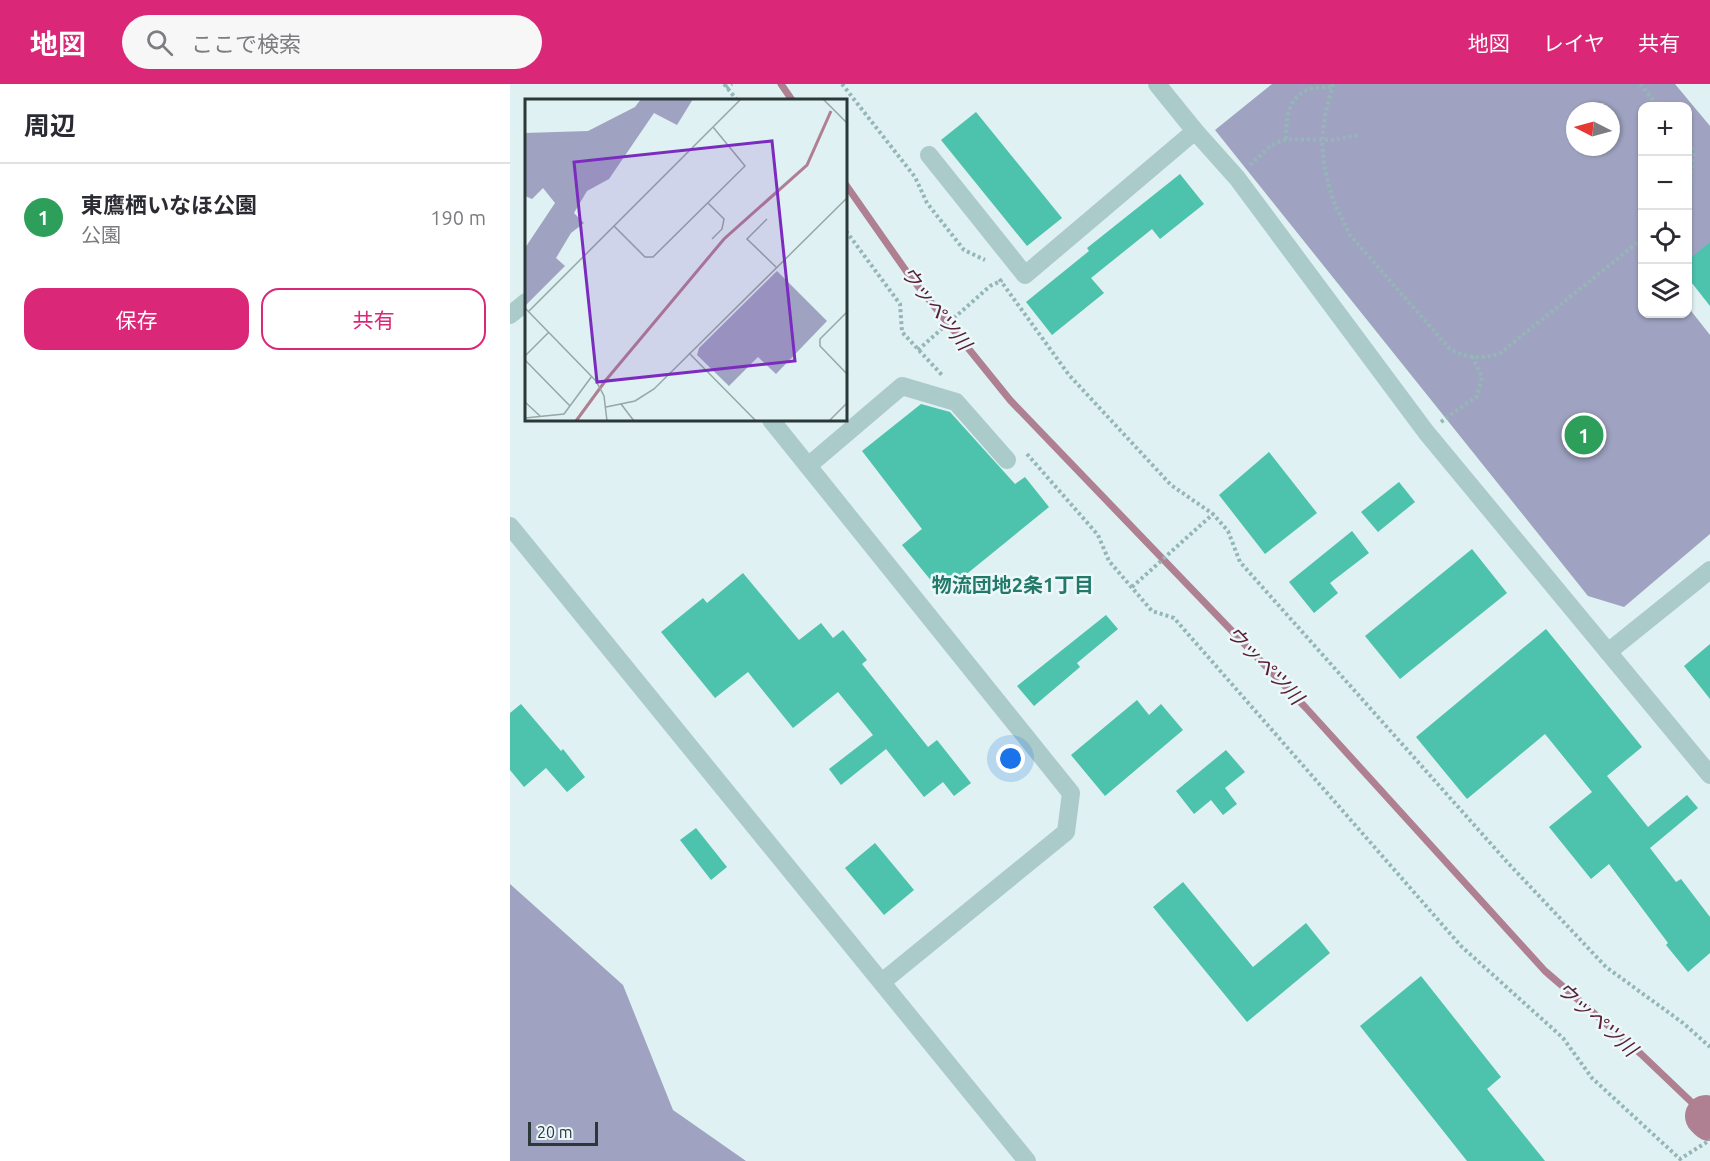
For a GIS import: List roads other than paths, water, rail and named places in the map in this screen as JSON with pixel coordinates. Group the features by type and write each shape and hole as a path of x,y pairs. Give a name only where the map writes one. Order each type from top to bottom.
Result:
{"street":[{"path":"1157,84 1237,178 1426,432 1710,775"},
{"path":"929,155 1025,275 1195,131"},
{"path":"510,315 525,303"},
{"path":"808,466 902,386 956,402 1007,460"},
{"path":"773,422 1071,793 1066,832 882,982"},
{"path":"510,525 1027,1161"},
{"path":"1608,652 1710,570"}],"waterway":[{"name":"ウッペツ川","path":"781,84 791,99"},
{"name":"ウッペツ川","path":"848,188 909,275 1010,400 1306,708 1545,971 1641,1054 1706,1116"},
{"name":"ウッペツ川","path":"1706,1116 1710,1120"}],"place":[{"name":"東鷹栖いなほ公園","path":"1584,435"}],"district":[{"name":"物流団地2条1丁目","path":"1013,585"}]}
